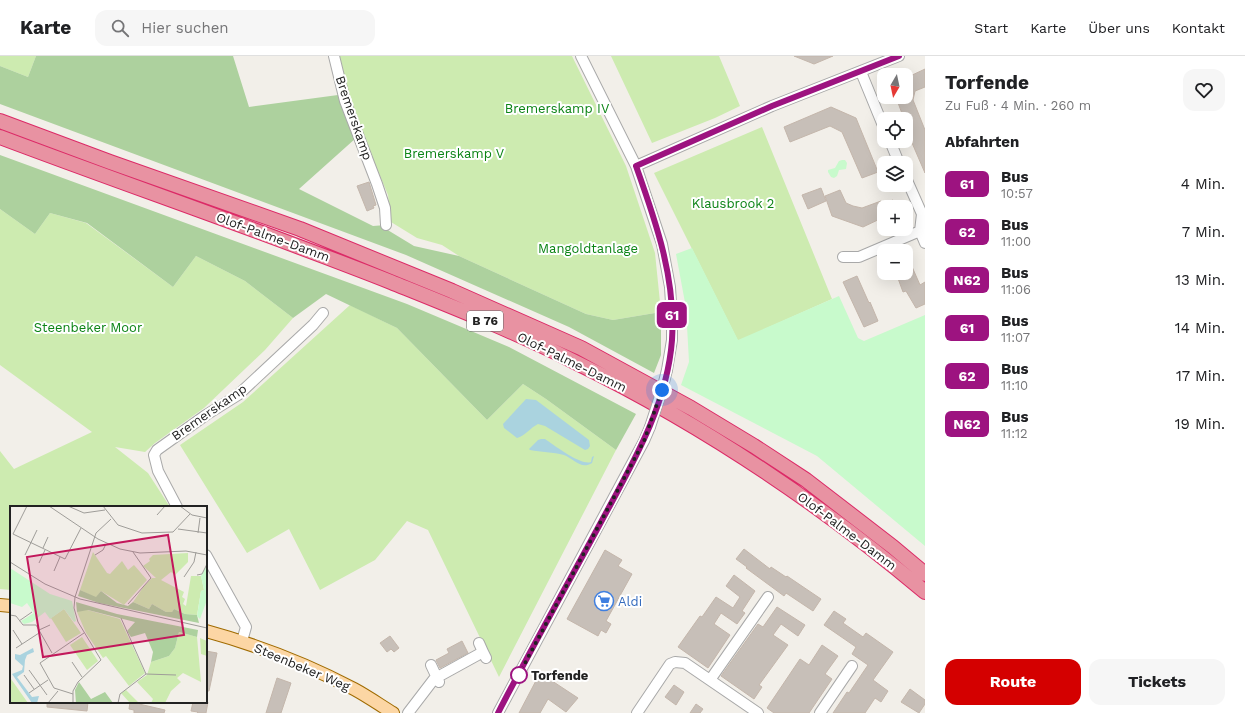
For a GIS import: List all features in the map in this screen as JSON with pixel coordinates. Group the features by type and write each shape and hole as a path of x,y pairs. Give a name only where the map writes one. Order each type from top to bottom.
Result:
{"highway":[{"name":"Olof-Palme-Damm","path":"0,121 300,230 452,291 581,348 691,408 754,446 806,480 893,547 925,574"},
{"name":"Olof-Palme-Damm","path":"0,137 301,246 448,305 572,360 668,411 733,450 836,520 884,557 925,592"}],"main road":[{"path":"0,605 10,606"},
{"name":"Steenbeker Weg","path":"207,631 258,646 321,673 355,689 393,713"}],"street":[{"name":"Bremerskamp","path":"334,56 345,101 385,208 386,225"},
{"path":"498,713 644,441 662,390 672,340 670,287 662,244 636,166 581,56"},
{"path":"636,166 778,104 899,56"},
{"path":"861,72 877,112"},
{"path":"913,192 923,214 920,231 925,242"},
{"path":"843,257 859,257 920,231"},
{"name":"Bremerskamp","path":"176,506 158,471 154,455 157,450 206,415 238,395 313,325 323,313"},
{"path":"207,557 246,627 242,641"},
{"path":"710,680 768,597"},
{"path":"408,713 434,679 438,680 483,651"},
{"path":"637,713 670,664 675,662 685,663 758,713"},
{"path":"431,665 438,680"},
{"path":"820,713 852,666"}],"green space":[{"path":"0,56 36,56 28,77 0,66"},
{"path":"36,56 233,56 249,107 338,95 356,138 299,189 373,226 386,225 386,229 414,246 459,256 586,314 613,320 661,312 661,355 654,373 569,327 406,255 0,104 0,66 28,77"},
{"path":"337,56 572,56 626,166 655,253 661,312 613,320 586,314 459,256 442,245 417,238 391,222 388,195 346,95"},
{"path":"611,56 719,56 740,106 715,118 652,143"},
{"name":"Klausbrook 2","path":"762,127 832,299 738,341 654,173"},
{"path":"0,155 407,304 509,347 636,414 616,450 523,384 487,420 397,328 326,294 293,318 245,281 196,256 173,287 87,223 50,213 35,234 0,209"},
{"path":"845,160 847,163 846,169 839,170 837,176 834,178 831,177 828,170 835,168 839,161"},
{"name":"Steenbeker Moor","path":"0,209 35,234 50,213 86,223 173,287 196,256 245,281 293,318 265,350 204,408 155,443 145,452 115,447 148,473 169,506 10,506 10,590 0,589 0,451 14,469 92,432 0,365"},
{"path":"692,248 738,340 839,296 858,338 864,341 925,315 925,546 817,456 681,385 689,362 686,308 676,254"},
{"path":"350,305 397,328 487,420 523,384 616,450 499,677 428,530 407,521 375,560 320,590 289,529 247,553 180,445 243,402"}],"water":[{"path":"526,399 536,400 589,440 590,446 588,449 585,450 545,426 538,424 523,436 517,438 504,428 503,424"},
{"path":"541,439 545,439 581,461 591,462 592,457 594,456 592,463 588,465 581,465 564,455 529,449"}],"building":[{"path":"794,56 833,56 814,64"},
{"path":"925,69 925,87 915,91 913,100 913,75"},
{"path":"913,100 925,130 925,173 913,145 913,112 901,112 898,104 913,104"},
{"path":"831,107 856,118 877,172 862,178 842,132 830,126 790,142 784,127"},
{"path":"369,182 376,205 373,206 374,208 367,211 357,186"},
{"path":"821,188 826,201 808,209 802,195"},
{"path":"840,190 846,203 853,206 862,208 877,202 877,220 863,227 832,216 825,196"},
{"path":"913,269 920,285 925,282 925,304 916,308 906,291 903,292 899,280 913,280"},
{"path":"857,276 878,321 864,327 843,282"},
{"path":"744,549 770,569 771,567 786,577 787,576 821,599 813,611 786,593 784,596 746,568 747,567 736,559"},
{"name":"Aldi","path":"605,550 622,560 618,566 632,574 606,621 611,624 606,633 601,630 598,636 567,619"},
{"path":"734,575 755,591 742,611 745,613 737,624 721,613 714,624 730,635 708,668 678,647 700,616 702,617 716,597 733,608 740,597 726,586"},
{"path":"777,607 805,625 798,636 781,624 773,635 788,645 759,685 762,687 754,699 721,676 758,624 763,627"},
{"path":"834,611 846,619 843,623 863,637 866,633 893,652 873,680 888,691 881,702 875,698 865,713 833,713 868,665 852,654 856,647 824,625"},
{"path":"390,636 399,648 394,652 391,649 387,652 380,643"},
{"path":"462,641 468,653 440,668 436,660 449,653 447,649"},
{"path":"822,645 838,656 825,674 832,679 809,713 774,713 767,708 800,659 809,665"},
{"path":"207,651 217,653 209,691 207,691"},
{"path":"540,673 578,698 566,712 548,699 540,713 519,713"},
{"path":"277,678 291,683 281,713 266,713"},
{"path":"674,685 684,692 676,705 665,697"},
{"path":"910,689 925,700 925,704 919,713 901,702"},
{"path":"208,702 206,713 191,711 193,703"},
{"path":"47,703 88,703 87,711 47,707"},
{"path":"130,703 140,703 165,710 164,713 134,713 134,710 129,709"},
{"path":"696,704 703,709 700,713 690,713"}],"bus line":[{"name":"61","path":"498,713 644,441 662,390 672,340 670,287 662,244 636,166 772,106 899,56"}],"place":[{"name":"Aldi","path":"604,601"},
{"name":"Torfende","path":"519,675"}],"route":[{"path":"519,675 517,678 644,441 662,390"}],"park label":[{"name":"Bremerskamp IV","path":"557,108"},
{"name":"Bremerskamp V","path":"454,153"},
{"name":"Mangoldtanlage","path":"588,248"}]}
